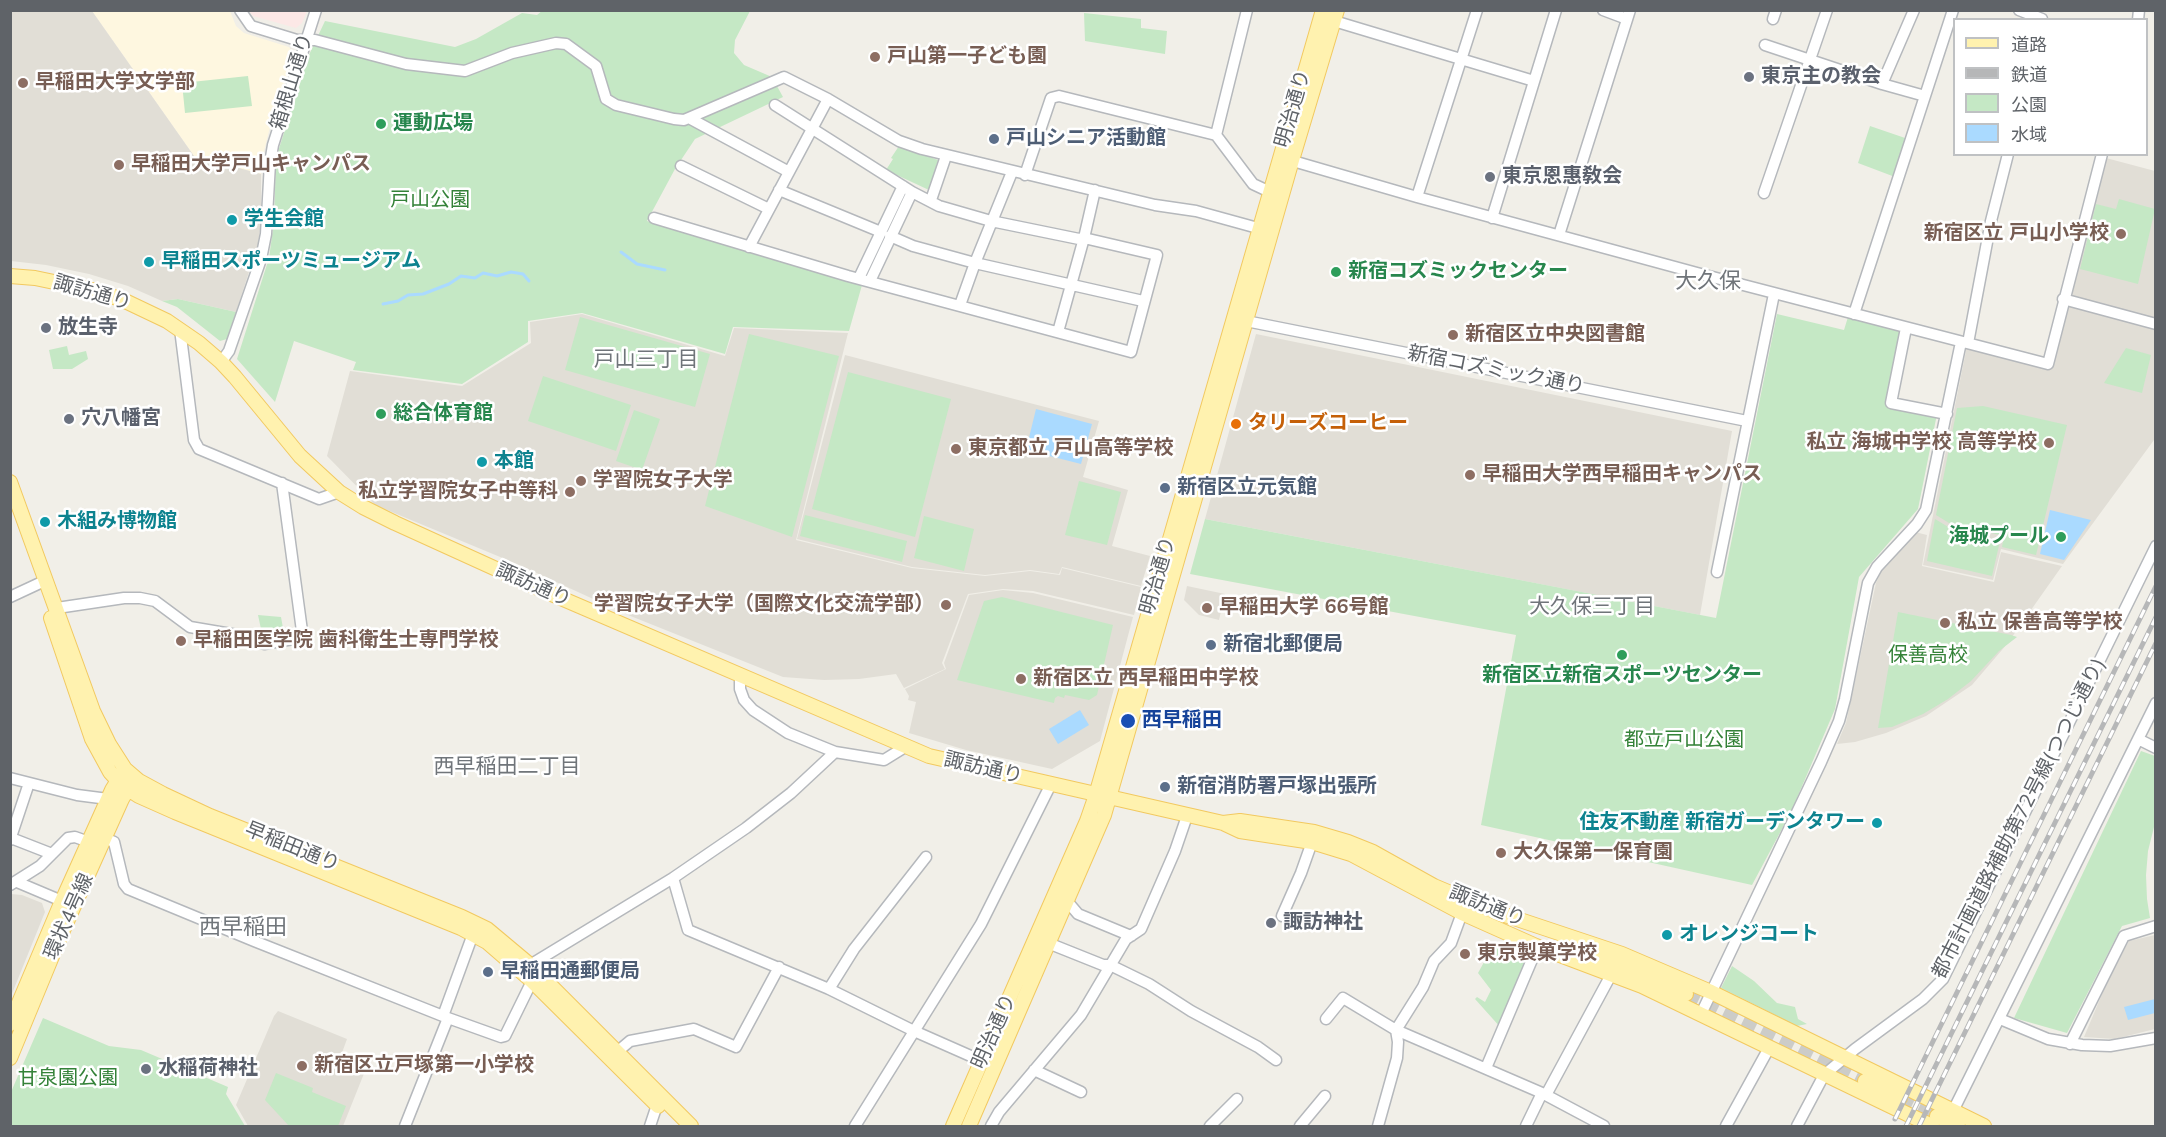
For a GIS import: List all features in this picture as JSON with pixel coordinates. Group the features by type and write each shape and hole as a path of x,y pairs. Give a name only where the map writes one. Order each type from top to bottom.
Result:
{"main road":[{"name":"明治通り","path":"969,1126 1067,901 1103,796 1246,321 1265,230 1270,192 1286,159 1323,10"},
{"name":"明治通り","path":"953,1126 1087,821 1103,796 1286,159 1335,16"},
{"name":"諏訪通り","path":"10,276 45,280 97,291 136,306 180,329 221,362 300,456 339,492 363,507 423,536 549,593 905,747 942,760 1223,823 1240,831 1312,842 1334,848 1369,862 1461,913 1536,946 1612,973 1824,1075 1935,1121 1958,1126"},
{"name":"早稲田通り","path":"10,482 97,719 126,779 210,816 487,929 530,965 691,1126"},
{"name":"早稲田通り","path":"10,507 40,583 92,739 99,754 126,779 139,796 473,934 497,950 532,981 678,1126"},
{"name":"環状4号線","path":"10,1024 108,799 126,779"},
{"name":"環状4号線","path":"10,1058 104,838 126,779"},
{"name":"諏訪通り","path":"1223,823 1240,821 1314,832 1348,842 1373,852 1434,886 1522,922 1622,954 1711,992 1984,1126"},
{"path":"1461,913 1460,904 1466,899"},
{"path":"1522,922 1576,948 1637,971 1686,994"},
{"path":"1514,936 1576,948"},
{"path":"1865,1081 1900,1098"}],"street":[{"path":"240,10 251,26 297,40 315,40 406,64 465,71 512,53 566,44 596,66 606,99 616,105 674,119 684,120 784,77 828,99 899,141 946,156 1155,205 1196,211 1265,230"},
{"name":"箱根山通り","path":"221,362 244,312 261,259 266,234 271,154 316,10"},
{"path":"1216,135 1248,10"},
{"path":"1417,197 1477,10"},
{"path":"1492,218 1556,10"},
{"path":"1559,235 1628,15 1603,10"},
{"path":"1764,193 1827,10"},
{"path":"1882,84 1914,10"},
{"path":"1854,314 1953,10"},
{"path":"2019,10 2039,18"},
{"path":"1335,16 1461,61 1534,81"},
{"path":"1765,45 1925,96"},
{"path":"1025,175 1051,98 1059,96 1216,135 1253,184 1270,192"},
{"path":"749,247 828,99"},
{"path":"654,218 749,247 1131,352 1157,255 1084,238 1079,239 991,221 939,206 907,189 775,105"},
{"path":"689,118 789,172"},
{"path":"931,200 946,156"},
{"path":"1701,1014 1839,721 1868,582 1877,567 1917,524 1926,510 2007,156"},
{"path":"1286,159 1492,218 1774,294 2048,364 2101,156"},
{"path":"681,166 770,209"},
{"path":"960,305 1012,172"},
{"path":"864,279 907,189"},
{"path":"779,190 913,246 975,263 1143,302"},
{"path":"1058,332 1095,190"},
{"path":"1717,572 1774,294"},
{"path":"2064,299 2156,324"},
{"name":"新宿コズミック通り","path":"1246,321 1747,421"},
{"path":"1906,328 1891,403 1947,414"},
{"path":"180,329 194,440 199,449 319,499 339,492"},
{"path":"57,608 124,598 140,598 155,601 190,627 243,636 264,644 299,638 302,631 282,483"},
{"name":"都市計画道路補助第72号線(つつじ通り)","path":"1824,1075 1923,999 1943,979 2156,546"},
{"path":"10,597 40,583"},
{"path":"740,676 742,698 753,710 788,733 835,752 884,760 905,747"},
{"path":"1953,1111 2156,703"},
{"path":"2138,739 2156,748"},
{"path":"530,965 673,878 746,828 791,793 835,752"},
{"path":"10,778 78,795 108,799"},
{"path":"29,783 11,839 52,854"},
{"path":"855,1126 981,924 1051,784"},
{"path":"991,1126 999,1112 1081,1014 1126,939 1141,929 1175,851 1186,816"},
{"path":"14,883 32,873 71,837 89,842"},
{"path":"104,838 114,842 124,884 128,889 234,933 501,1037 505,1036 532,981"},
{"path":"1282,916 1312,842"},
{"path":"829,989 854,949 926,857"},
{"path":"673,878 688,930 829,989 914,1031 982,1061"},
{"path":"14,883 62,901"},
{"path":"1067,901 1078,914 1131,936"},
{"path":"1378,1126 1397,1058 1396,1030 1423,987 1434,961 1455,936 1461,913"},
{"path":"2070,1044 2124,936 2156,926"},
{"path":"405,1126 446,1017 473,934"},
{"path":"1048,943 1103,965 1110,965 1149,984 1191,1011 1258,1047 1276,1060"},
{"path":"1486,1068 1536,946"},
{"path":"617,1052 630,1041 694,1029 736,1047 779,967"},
{"path":"1526,1126 1612,973"},
{"path":"1326,1019 1343,998 1396,1030 1544,1094 1604,1126"},
{"path":"2000,1019 2038,1036 2070,1044 2110,1046 2156,1038"},
{"path":"1726,1126 1769,1048"},
{"path":"1034,1070 1081,1092"},
{"path":"1797,1126 1824,1075"},
{"path":"1300,1126 1325,1096"},
{"path":"1210,1126 1237,1099"},
{"path":"650,1126 657,1105"}],"shaded area":[{"name":"早稲田大学戸山キャンパス","path":"10,11 92,11 194,156 261,174 261,222 258,244 236,312 178,299 162,301 128,286 89,274 46,265 11,261"},
{"path":"92,11 230,11 236,26 244,33 289,47 292,52 291,63 269,131 261,174 194,156"},
{"path":"249,11 307,11 302,23 296,28 253,16"},
{"name":"新宿区立 戸山小学校","path":"2106,158 2155,171 2155,319 2069,296"},
{"name":"私立 海城中学校 高等学校","path":"2067,305 2155,328 2154,440 2063,564 2001,549 1993,580 1923,565 1967,346 2051,365"},
{"name":"学習院女子大学","path":"582,314 725,356 734,328 848,333 796,540 912,568 985,576 1030,571 1060,575 1062,568 1141,587 1134,615 1033,591 1003,589 968,594 942,663 945,669 904,688 896,674 859,679 824,680 783,677 628,615 517,564 375,505 327,456 350,371 462,386 531,343 530,322"},
{"name":"早稲田大学西早稲田キャンパス","path":"1256,334 1732,431 1700,615 1205,519"},
{"name":"東京都立 戸山高等学校","path":"845,355 1099,421 1083,477 1128,490 1112,546 1150,556 1141,586 1062,567 1059,574 1030,570 985,575 912,567 797,539"},
{"name":"私立 保善高等学校","path":"1915,532 1927,535 1922,566 1994,582 2001,552 2062,566 2007,644 1972,685 1926,716 1886,733 1855,742 1837,744 1846,723 1876,583 1883,567"},
{"name":"早稲田大学 66号館","path":"1187,586 1225,594 1219,620 1199,615 1184,600"},
{"name":"新宿区立 西早稲田中学校","path":"1003,590 1033,593 1133,617 1100,741 1052,769 966,750 909,733 916,702 908,700 909,696 905,689 946,669 944,663 969,595"},
{"path":"11,894 22,895 42,903 45,912 11,996"},
{"path":"2155,935 2155,1029 2115,1039 2084,1037 2108,980 2129,941"},
{"name":"新宿区立戸塚第一小学校","path":"278,1011 347,1039 339,1061 365,1071 343,1126 248,1126 236,1105"}],"green space":[{"name":"戸山公園","path":"543,10 750,11 735,40 734,53 744,65 772,77 783,97 695,139 675,169 647,221 862,285 849,331 733,327 725,354 582,313 528,321 528,342 462,384 353,370 356,362 294,341 275,402 237,359 269,258 274,222 276,158 308,57 325,21 455,47 476,39 522,13 537,15"},
{"path":"1084,13 1141,19 1141,28 1167,31 1165,54 1085,41"},
{"path":"248,76 252,106 185,113 182,83"},
{"path":"1870,126 1908,139 1895,177 1858,163"},
{"path":"899,146 938,160 929,190 886,170"},
{"path":"2119,199 2155,209 2138,284 2080,269 2096,204 2116,209"},
{"path":"178,299 236,312 227,339 220,341 177,307 162,301"},
{"name":"都立戸山公園","path":"1777,314 1844,330 1848,317 1903,329 1893,401 1937,414 1918,509 1859,577 1835,709 1791,812 1752,885 1481,825 1516,635 1190,574 1205,519 1716,618"},
{"path":"580,317 710,354 695,407 565,370"},
{"path":"749,334 839,356 792,537 705,506"},
{"path":"67,346 69,355 86,351 88,359 72,369 53,369 49,350"},
{"path":"2126,348 2151,355 2142,393 2104,383"},
{"path":"848,372 951,399 915,537 812,509"},
{"path":"543,376 631,405 616,451 528,421"},
{"path":"1983,406 2067,425 2036,555 2002,547 2004,536 1949,523 1936,515 1957,408"},
{"path":"634,410 660,419 642,470 616,461"},
{"path":"1079,481 1121,492 1107,545 1065,535"},
{"path":"805,515 907,541 902,562 800,536"},
{"path":"924,516 974,529 964,571 914,558"},
{"path":"1935,519 1950,528 2000,541 1992,576 1927,561"},
{"path":"1002,597 1113,625 1097,695 1089,700 1065,695 1064,698 1058,696 1054,703 957,680 984,601"},
{"name":"保善高校","path":"1898,612 2017,637 1999,651 1971,681 1948,699 1923,714 1892,727 1878,728"},
{"path":"258,615 281,617 285,639 264,643"},
{"path":"2141,751 2155,756 2155,823 2148,851 2146,875 2150,918 2122,926 2067,1033 2014,1018"},
{"path":"1494,944 1526,958 1527,962 1501,1028 1475,999 1477,997 1485,1002 1491,990 1478,973"},
{"path":"1732,966 1754,981 1777,1003 1795,1007 1798,1019 1807,1024 1797,1026 1721,988"},
{"name":"甘泉園公園","path":"43,1018 109,1046 141,1050 228,1087 226,1094 245,1126 11,1126 11,1092"},
{"path":"276,1073 313,1088 312,1092 346,1106 338,1126 289,1126 265,1100"}],"water":[{"path":"1036,409 1092,424 1081,464 1026,450"},
{"name":"海城プール","path":"2050,510 2091,520 2064,560 2040,554"},
{"path":"1080,710 1089,725 1058,744 1049,729"},
{"path":"2155,999 2155,1013 2128,1020 2124,1007"}],"waterway":[{"path":"621,252 637,264 665,270"},
{"path":"383,304 398,301 408,295 423,294 449,284 461,276 475,278 483,273 497,276 511,272 523,274 529,281"}],"tunnel":[{"path":"1686,994 1865,1081"},
{"path":"1900,1098 1937,1116"}],"railway":[{"path":"1895,1119 2156,586"},
{"path":"1906,1126 2156,617"},
{"path":"1919,1126 2156,643"}],"place":[{"name":"戸山第一子ども園","path":"875,57"},
{"name":"東京主の教会","path":"1749,77"},
{"name":"早稲田大学文学部","path":"23,83"},
{"name":"運動広場","path":"381,124"},
{"name":"戸山シニア活動館","path":"994,139"},
{"name":"早稲田大学戸山キャンパス","path":"119,165"},
{"name":"東京恩惠敎会","path":"1490,177"},
{"name":"学生会館","path":"232,220"},
{"name":"新宿区立 戸山小学校","path":"2121,234"},
{"name":"早稲田スポーツミュージアム","path":"149,262"},
{"name":"新宿コズミックセンター","path":"1336,272"},
{"name":"放生寺","path":"46,328"},
{"name":"新宿区立中央図書館","path":"1453,335"},
{"name":"総合体育館","path":"381,414"},
{"name":"穴八幡宮","path":"69,419"},
{"name":"タリーズコーヒー","path":"1236,424"},
{"name":"私立 海城中学校 高等学校","path":"2049,443"},
{"name":"東京都立 戸山高等学校","path":"956,449"},
{"name":"本館","path":"482,462"},
{"name":"早稲田大学西早稲田キャンパス","path":"1470,475"},
{"name":"学習院女子大学","path":"581,481"},
{"name":"新宿区立元気館","path":"1165,488"},
{"name":"私立学習院女子中等科","path":"570,492"},
{"name":"木組み博物館","path":"45,522"},
{"name":"海城プール","path":"2061,537"},
{"name":"学習院女子大学（国際文化交流学部）","path":"946,605"},
{"name":"早稲田大学 66号館","path":"1207,608"},
{"name":"私立 保善高等学校","path":"1945,623"},
{"name":"早稲田医学院 歯科衛生士専門学校","path":"181,641"},
{"name":"新宿北郵便局","path":"1211,645"},
{"name":"新宿区立新宿スポーツセンター","path":"1622,655"},
{"name":"新宿区立 西早稲田中学校","path":"1021,679"},
{"name":"西早稲田","path":"1128,721"},
{"name":"新宿消防署戸塚出張所","path":"1165,787"},
{"name":"住友不動産 新宿ガーデンタワー","path":"1877,823"},
{"name":"大久保第一保育園","path":"1501,853"},
{"name":"諏訪神社","path":"1271,923"},
{"name":"オレンジコート","path":"1667,935"},
{"name":"東京製菓学校","path":"1465,954"},
{"name":"早稲田通郵便局","path":"488,972"},
{"name":"新宿区立戸塚第一小学校","path":"302,1066"},
{"name":"水稲荷神社","path":"146,1069"}],"district":[{"name":"大久保","path":"1708,283"},
{"name":"戸山三丁目","path":"646,361"},
{"name":"大久保三丁目","path":"1592,608"},
{"name":"西早稲田二丁目","path":"507,768"},
{"name":"西早稲田","path":"243,929"}]}
